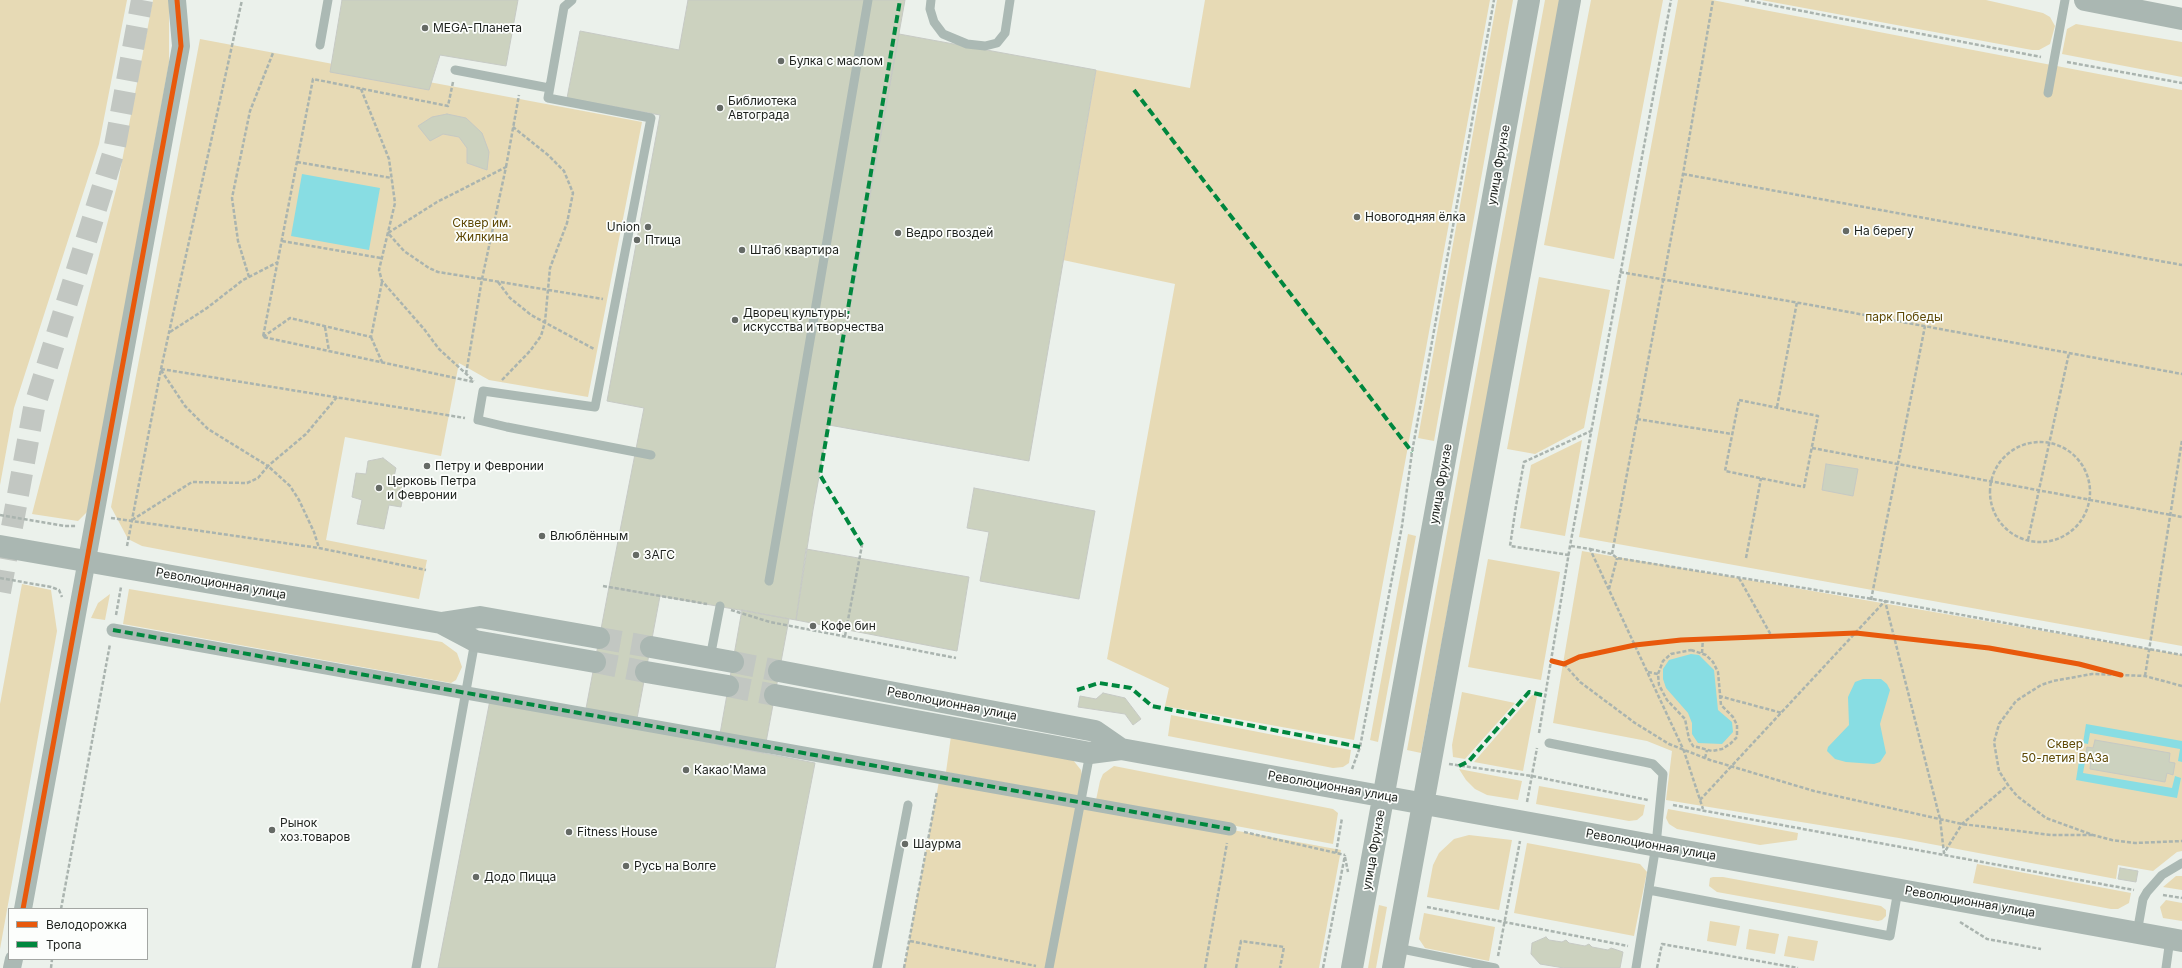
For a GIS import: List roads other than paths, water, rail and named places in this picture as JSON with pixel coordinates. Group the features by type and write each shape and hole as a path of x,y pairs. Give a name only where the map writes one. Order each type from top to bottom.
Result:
{"main road":[{"name":"улица Фрунзе","path":"1352,968 1529,0"},
{"path":"1395,958 1570,0"},
{"path":"2085,0 2182,19"},
{"name":"Революционная улица","path":"0,546 441,623 475,641 595,662"},
{"name":"Революционная улица","path":"441,623 480,617 599,638"},
{"path":"651,647 733,662"},
{"name":"Революционная улица","path":"779,671 1095,731 1121,749"},
{"path":"646,672 728,686"},
{"name":"Революционная улица","path":"775,696 1090,753 1121,749 2176,940"}],"street":[{"path":"23,908 88,562 181,46 177,0"},
{"path":"113,630 940,776 1230,829"}],"lane":[{"path":"320,44 328,0"},
{"path":"572,0 564,8 548,98 650,118 595,407 483,391 478,420 651,455"},
{"path":"769,581 868,0"},
{"path":"931,0 930,9 934,22 943,34 954,40 985,46 997,43 1005,33 1010,0"},
{"path":"2048,93 2065,0"},
{"path":"455,70 550,88"},
{"path":"710,658 720,606"},
{"path":"416,968 475,641"},
{"path":"1549,743 1653,764 1663,774 1656,846 1636,968"},
{"path":"1045,967 1081,802 1090,753"},
{"path":"877,968 908,805"},
{"path":"2137,933 2144,899 2147,892 2162,874 2182,863"},
{"path":"1649,890 1890,936 1898,889"},
{"path":"2166,968 2176,940"},
{"path":"1395,958 1496,964"}],"water":[{"path":"302,174 380,188 369,250 291,236"},
{"path":"1691,654 1699,655 1714,670 1718,710 1732,722 1733,732 1722,744 1698,743 1692,734 1692,723 1688,713 1666,688 1663,679 1663,669 1669,660"},
{"path":"1863,679 1881,679 1887,684 1890,690 1880,724 1886,753 1880,762 1874,764 1846,762 1835,759 1827,751 1828,747 1849,725 1848,697 1855,682"},
{"path":"2086,724 2182,741 2182,762 2178,761 2180,749 2090,733 2088,744 2083,743"},
{"path":"2079,761 2085,762 2083,773 2172,788 2175,776 2181,778 2177,798 2076,780"}],"tunnel":[{"path":"0,592 34,408 114,151 142,0"},
{"path":"599,638 651,647"},
{"path":"595,662 646,672"},
{"path":"733,662 779,671"},
{"path":"728,686 775,695"}],"place":[{"name":"MEGA-Планета","path":"425,28"},
{"name":"Булка с маслом","path":"781,61"},
{"name":"Библиотека Автограда","path":"720,108"},
{"name":"Новогодняя ёлка","path":"1357,217"},
{"name":"Union","path":"648,227"},
{"name":"На берегу","path":"1846,231"},
{"name":"Ведро гвоздей","path":"898,233"},
{"name":"Птица","path":"637,240"},
{"name":"Штаб квартира","path":"742,250"},
{"name":"Дворец культуры, искусства и творчества","path":"735,320"},
{"name":"Петру и Февронии","path":"427,466"},
{"name":"Церковь Петра и Февронии","path":"379,488"},
{"name":"Влюблённым","path":"542,536"},
{"name":"ЗАГС","path":"636,555"},
{"name":"Кофе бин","path":"813,626"},
{"name":"Какао'Мама","path":"686,770"},
{"name":"Рынок хоз.товаров","path":"272,830"},
{"name":"Fitness House","path":"569,832"},
{"name":"Шаурма","path":"905,844"},
{"name":"Русь на Волге","path":"626,866"},
{"name":"Додо Пицца","path":"476,877"}],"park label":[{"name":"Сквер им. Жилкина","path":"482,230"},
{"name":"парк Победы","path":"1904,317"},
{"name":"Сквер 50-летия ВАЗа","path":"2065,751"}]}
